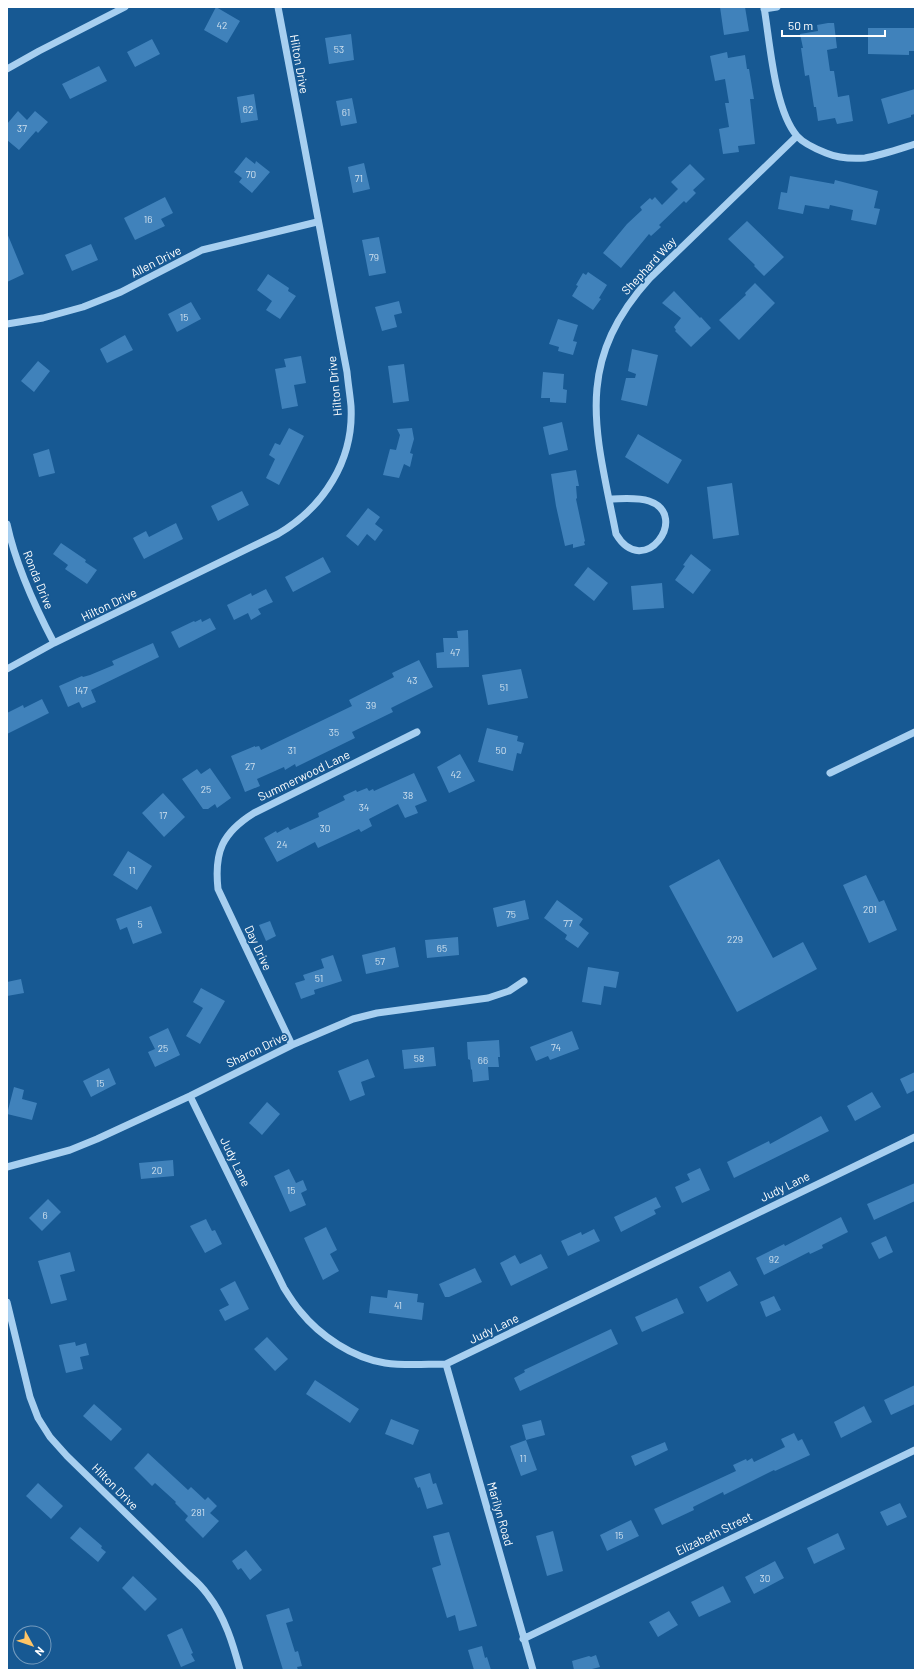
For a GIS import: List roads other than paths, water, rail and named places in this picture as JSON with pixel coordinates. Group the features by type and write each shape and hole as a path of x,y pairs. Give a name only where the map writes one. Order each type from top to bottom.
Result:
{"street":[{"path":"7,69 38,51 125,7"},
{"name":"Hilton Drive","path":"7,669 54,643 295,525 322,498 335,478 345,454 350,431 351,407 347,372 317,222 278,7"},
{"path":"777,7 764,8 780,100 790,125 797,136 820,151 838,157 854,158 883,154 915,144"},
{"name":"Shephard Way","path":"609,499 642,499 650,501 662,512 665,520 663,537 651,548 634,550 627,547 620,541 616,534 600,455 595,400 603,358 614,328 632,299 650,278 797,136"},
{"name":"Allen Drive","path":"7,324 43,318 83,307 121,292 202,250 317,222"},
{"name":"Ronda Drive","path":"7,524 17,562 30,595 54,643"},
{"name":"Summerwood Lane","path":"218,858 229,832 239,822 254,813 417,732"},
{"path":"830,773 915,732"},
{"name":"Day Drive","path":"218,858 216,871 218,889 292,1045"},
{"name":"Sharon Drive","path":"7,1167 70,1150 190,1096 292,1045 354,1019 377,1013 488,998 509,991 524,981"},
{"name":"Judy Lane","path":"190,1096 284,1288 299,1311 314,1326 335,1342 360,1357 385,1363 416,1365 446,1364 915,1137"},
{"name":"Hilton Drive","path":"7,1302 30,1397 38,1418 50,1437 208,1595 223,1620 240,1670"},
{"name":"Marilyn Road","path":"446,1364 533,1670"},
{"name":"Elizabeth Street","path":"523,1639 915,1450"}]}
